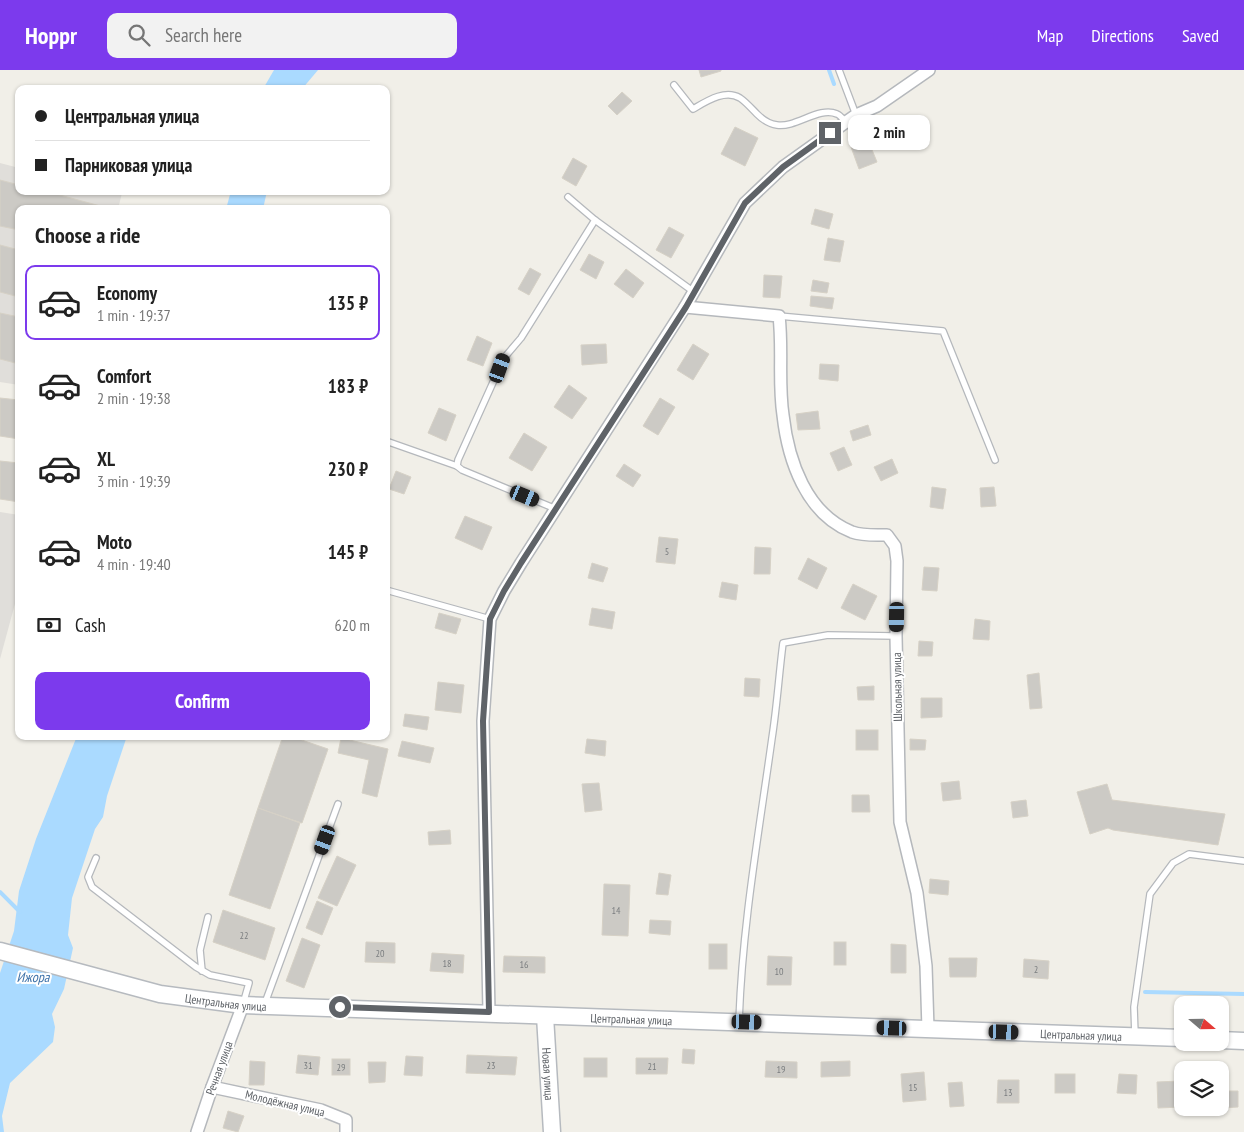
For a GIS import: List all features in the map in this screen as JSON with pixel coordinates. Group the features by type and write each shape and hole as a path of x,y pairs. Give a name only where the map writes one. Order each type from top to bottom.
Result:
{"main road":[{"name":"Центральная улица","path":"0,951 170,996 243,1005 265,1004 489,1012 545,1016 1174,1038"},
{"name":"Новая улица","path":"545,1016 549,1128"},
{"path":"1229,1040 1244,1041"}],"street":[{"path":"489,1012 483,721 490,619 504,591 686,307 745,203 783,167 856,115 877,106 929,70"},
{"path":"686,307 779,316"},
{"name":"Школьная улица","path":"779,316 782,415 795,467 803,486 828,516 853,532 868,535 887,535 896,546 900,822 918,902 926,966 928,1029"},
{"name":"Речная улица","path":"197,1132 243,1005"},
{"name":"Молодёжная улица","path":"212,1087 321,1110 346,1120 346,1132"}],"lane":[{"path":"839,70 856,115"},
{"path":"674,85 693,109 709,100 734,95 761,118 779,126 826,112 837,114 846,122"},
{"path":"568,197 595,220 694,292"},
{"path":"458,466 458,460 504,358 521,338 595,220"},
{"path":"779,316 943,331 995,460"},
{"path":"390,442 458,466 462,470 556,509"},
{"path":"390,591 490,619"},
{"path":"739,1022 740,995 753,879 783,643 828,635 896,636"},
{"path":"265,1004 338,804"},
{"path":"1135,1037 1134,1007 1150,894 1173,863 1189,854 1244,861"},
{"path":"96,858 88,877 92,887 202,971 210,975 249,983 243,1005"},
{"path":"202,971 200,950 208,917"}],"shaded area":[{"path":"0,163 15,167 15,195 122,195 119,205 15,205 15,384 0,382"},
{"path":"0,512 15,514 15,604 0,659"}],"water":[{"path":"274,70 318,70 305,85 265,85"},
{"path":"230,195 266,195 264,205 227,205"},
{"name":"Ижора","path":"75,740 126,740 107,796 103,817 95,829 72,898 68,935 73,948 64,989 52,1014 55,1027 53,1042 10,1083 2,1116 4,1132 0,1132 0,973 14,931 19,891 36,839"}],"building":[{"path":"699,70 721,70 721,71 701,77"},
{"path":"622,92 632,101 617,115 608,106"},
{"path":"735,127 758,138 745,166 721,154"},
{"path":"868,140 877,162 859,169 851,147"},
{"path":"573,158 587,166 576,186 562,178"},
{"path":"0,180 15,184 15,195 60,195 97,205 15,205 15,229 0,226"},
{"path":"815,209 833,214 829,229 811,224"},
{"path":"669,227 684,235 671,258 656,250"},
{"path":"828,238 844,241 840,262 824,260"},
{"path":"0,245 15,249 15,296 0,292"},
{"path":"589,254 604,262 596,279 580,270"},
{"path":"530,268 541,274 529,295 518,289"},
{"path":"626,269 644,283 633,298 614,284"},
{"path":"764,275 782,276 780,298 763,297"},
{"path":"813,280 829,283 827,293 811,291"},
{"path":"811,296 834,298 832,309 810,306"},
{"path":"0,313 15,316 15,363 0,359"},
{"path":"477,336 492,343 483,366 467,360"},
{"path":"606,344 607,363 582,365 581,345"},
{"path":"693,344 709,354 693,380 677,370"},
{"path":"820,364 839,365 838,381 819,379"},
{"path":"569,385 587,398 572,419 554,407"},
{"path":"0,398 15,400 15,438 0,436"},
{"path":"660,398 675,407 658,435 643,426"},
{"path":"439,408 456,415 446,441 428,433"},
{"path":"818,411 820,429 798,430 796,414"},
{"path":"868,425 871,435 853,441 850,431"},
{"path":"524,433 547,447 532,471 509,458"},
{"path":"844,447 852,465 838,471 830,453"},
{"path":"892,459 898,473 881,481 874,467"},
{"path":"0,461 15,463 15,501 0,499"},
{"path":"624,464 641,475 633,487 616,476"},
{"path":"396,471 411,477 404,494 390,489"},
{"path":"932,487 946,489 943,509 930,507"},
{"path":"994,487 996,506 981,507 980,488"},
{"path":"465,516 492,527 482,550 455,538"},
{"path":"659,537 678,539 675,564 656,562"},
{"path":"755,547 771,548 770,574 754,574"},
{"path":"808,558 827,568 817,589 798,579"},
{"path":"592,563 608,568 603,582 588,578"},
{"path":"924,567 939,568 937,591 922,590"},
{"path":"722,582 738,585 736,600 719,597"},
{"path":"853,584 877,596 865,620 841,608"},
{"path":"592,608 615,612 612,629 589,625"},
{"path":"439,613 461,619 456,634 435,628"},
{"path":"975,619 990,621 989,640 973,639"},
{"path":"919,641 933,642 932,656 918,656"},
{"path":"1039,673 1042,708 1030,709 1027,675"},
{"path":"745,678 760,679 759,697 744,696"},
{"path":"438,682 464,685 461,713 435,710"},
{"path":"874,686 874,700 858,700 857,687"},
{"path":"921,698 942,698 942,717 921,718"},
{"path":"405,714 429,717 427,730 403,726"},
{"path":"856,730 878,730 878,750 856,750"},
{"path":"587,739 606,741 605,756 585,753"},
{"path":"910,739 926,740 925,750 910,750"},
{"path":"282,740 302,740 328,749 302,823 258,808"},
{"path":"341,740 350,740 388,749 377,797 362,793 369,760 338,753"},
{"path":"402,741 434,748 430,763 398,756"},
{"path":"959,781 961,799 943,801 941,783"},
{"path":"599,783 602,810 585,812 582,784"},
{"path":"1107,784 1112,800 1225,814 1218,845 1108,828 1090,834 1077,792"},
{"path":"852,795 869,795 870,812 852,812"},
{"path":"1026,800 1028,816 1013,818 1011,802"},
{"path":"258,808 300,823 270,909 229,895"},
{"path":"450,830 451,844 429,845 428,832"},
{"path":"337,856 356,865 337,906 318,898"},
{"path":"659,873 671,875 668,895 656,894"},
{"path":"930,879 949,881 948,895 929,893"},
{"path":"604,884 630,885 628,936 602,935"},
{"path":"317,901 333,908 322,935 306,928"},
{"path":"223,910 275,928 265,960 213,942"},
{"path":"650,920 671,921 670,935 649,933"},
{"path":"302,938 320,945 304,988 286,981"},
{"path":"366,942 395,943 395,963 365,962"},
{"path":"834,942 846,942 846,965 834,965"},
{"path":"709,944 727,944 727,969 709,969"},
{"path":"891,944 906,945 906,973 891,973"},
{"path":"432,953 464,955 463,973 430,971"},
{"path":"504,956 545,957 545,973 503,972"},
{"path":"768,956 792,957 791,985 767,985"},
{"path":"949,958 977,958 976,977 950,977"},
{"path":"1024,959 1049,961 1048,979 1023,977"},
{"path":"683,1049 695,1050 694,1064 682,1063"},
{"path":"298,1055 320,1057 318,1075 296,1073"},
{"path":"467,1055 517,1057 515,1075 466,1073"},
{"path":"406,1056 423,1057 422,1076 404,1075"},
{"path":"584,1058 607,1058 607,1077 584,1077"},
{"path":"636,1058 668,1058 667,1074 636,1074"},
{"path":"332,1059 350,1059 350,1075 332,1075"},
{"path":"250,1061 265,1062 264,1085 249,1085"},
{"path":"766,1061 797,1062 797,1078 765,1077"},
{"path":"850,1061 850,1076 821,1077 821,1062"},
{"path":"368,1062 386,1062 385,1082 369,1083"},
{"path":"924,1072 926,1100 903,1102 901,1074"},
{"path":"1055,1074 1075,1074 1075,1093 1055,1093"},
{"path":"1119,1074 1137,1075 1136,1094 1117,1093"},
{"path":"998,1080 1019,1080 1019,1103 997,1103"},
{"path":"1174,1081 1174,1107 1158,1108 1157,1082"},
{"path":"962,1082 964,1106 950,1107 948,1083"},
{"path":"1229,1091 1238,1091 1238,1107 1229,1108"},
{"path":"228,1111 244,1116 238,1132 223,1128"}],"waterway":[{"path":"829,70 834,84"},
{"path":"0,892 20,912"},
{"path":"1145,992 1244,994"}],"route":[{"path":"340,1007 489,1012 483,721 490,619 521,563 686,307 745,203 783,167 830,133"}]}
